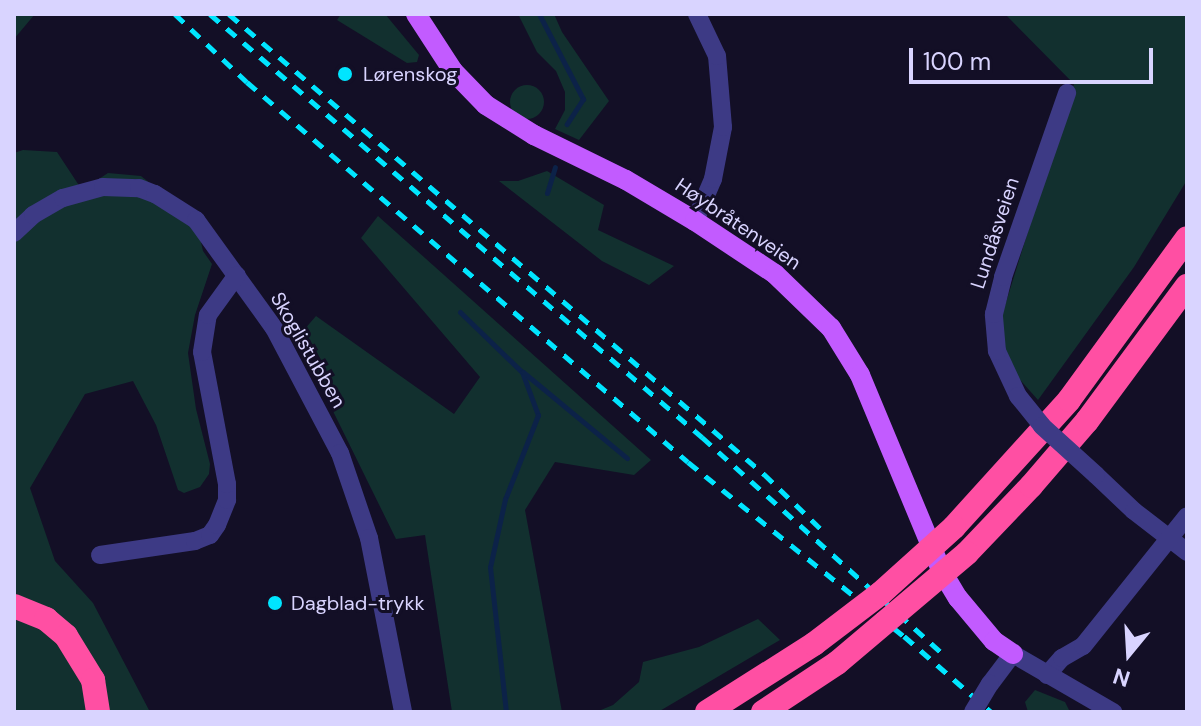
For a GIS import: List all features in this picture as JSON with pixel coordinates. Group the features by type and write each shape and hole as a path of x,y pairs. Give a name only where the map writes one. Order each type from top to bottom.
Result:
{"highway":[{"path":"707,712 814,644 881,593 954,527 1069,400 1187,238"},
{"path":"763,712 837,663 967,553 1059,455 1113,388 1187,286"},
{"path":"14,606 46,619 66,636 93,680 98,712"}],"main road":[{"name":"Høybråtenveien","path":"416,14 453,71 486,105 695,221 775,274 814,311 844,345 864,383 941,570 958,598 994,641 1013,654"}],"street":[{"path":"695,221 713,179 723,127 717,56 697,14"},
{"name":"Lundåsveien","path":"1067,93 1003,277 994,314 997,351 1018,396 1042,426 1187,552"},
{"name":"Skoglistubben","path":"14,233 46,207 82,190 139,188 155,194 196,220 274,328 340,453 369,538 403,712"},
{"path":"100,555 195,541 210,535 217,525 227,500 227,484 202,352 208,315 237,275"},
{"path":"1047,675 1062,658 1083,646 1187,516"},
{"path":"973,712 1013,654"},
{"name":"Høybråtenveien","path":"1013,654 1113,712"}],"green space":[{"path":"14,14 35,14 14,39"},
{"path":"341,14 385,14 419,55 417,62 407,63 337,20"},
{"path":"518,14 554,14 562,32 609,101 579,140 555,129 565,110 565,92 556,71 537,52"},
{"path":"1005,14 1187,14 1187,180 1134,267 1038,400 1006,364 997,331 1074,84"},
{"path":"527,85 539,90 544,102 539,114 527,119 515,114 510,102 515,90"},
{"path":"23,150 57,152 82,190 108,173 141,176 196,220 203,251 212,264 195,315 188,353 196,409 210,464 209,474 200,487 184,493 178,490 156,425 133,381 85,394 30,488 55,561 93,603 150,712 14,712 14,153"},
{"path":"547,171 604,205 598,230 674,266 649,285 602,261 499,181 518,181"},
{"path":"378,216 651,460 634,475 555,462 525,510 562,712 452,712 425,535 396,539 297,338 316,316 454,414 480,377 361,238"},
{"path":"758,619 780,640 658,712 596,712 613,705 639,682 643,662 699,647"},
{"path":"1035,690 1065,702 1070,712 1028,712 1025,702"}],"waterway":[{"path":"539,14 583,99 567,124"},
{"path":"547,193 555,167"},
{"path":"460,312 522,372 538,415 505,499 490,567 506,712"},
{"path":"523,372 627,458"}],"railway":[{"path":"175,14 247,82 688,462 904,636 991,712"},
{"path":"210,14 702,437 942,653"},
{"path":"229,14 764,474 820,528"}],"place":[{"name":"Lørenskog","path":"345,74"},
{"name":"Dagblad-trykk","path":"275,603"}]}
